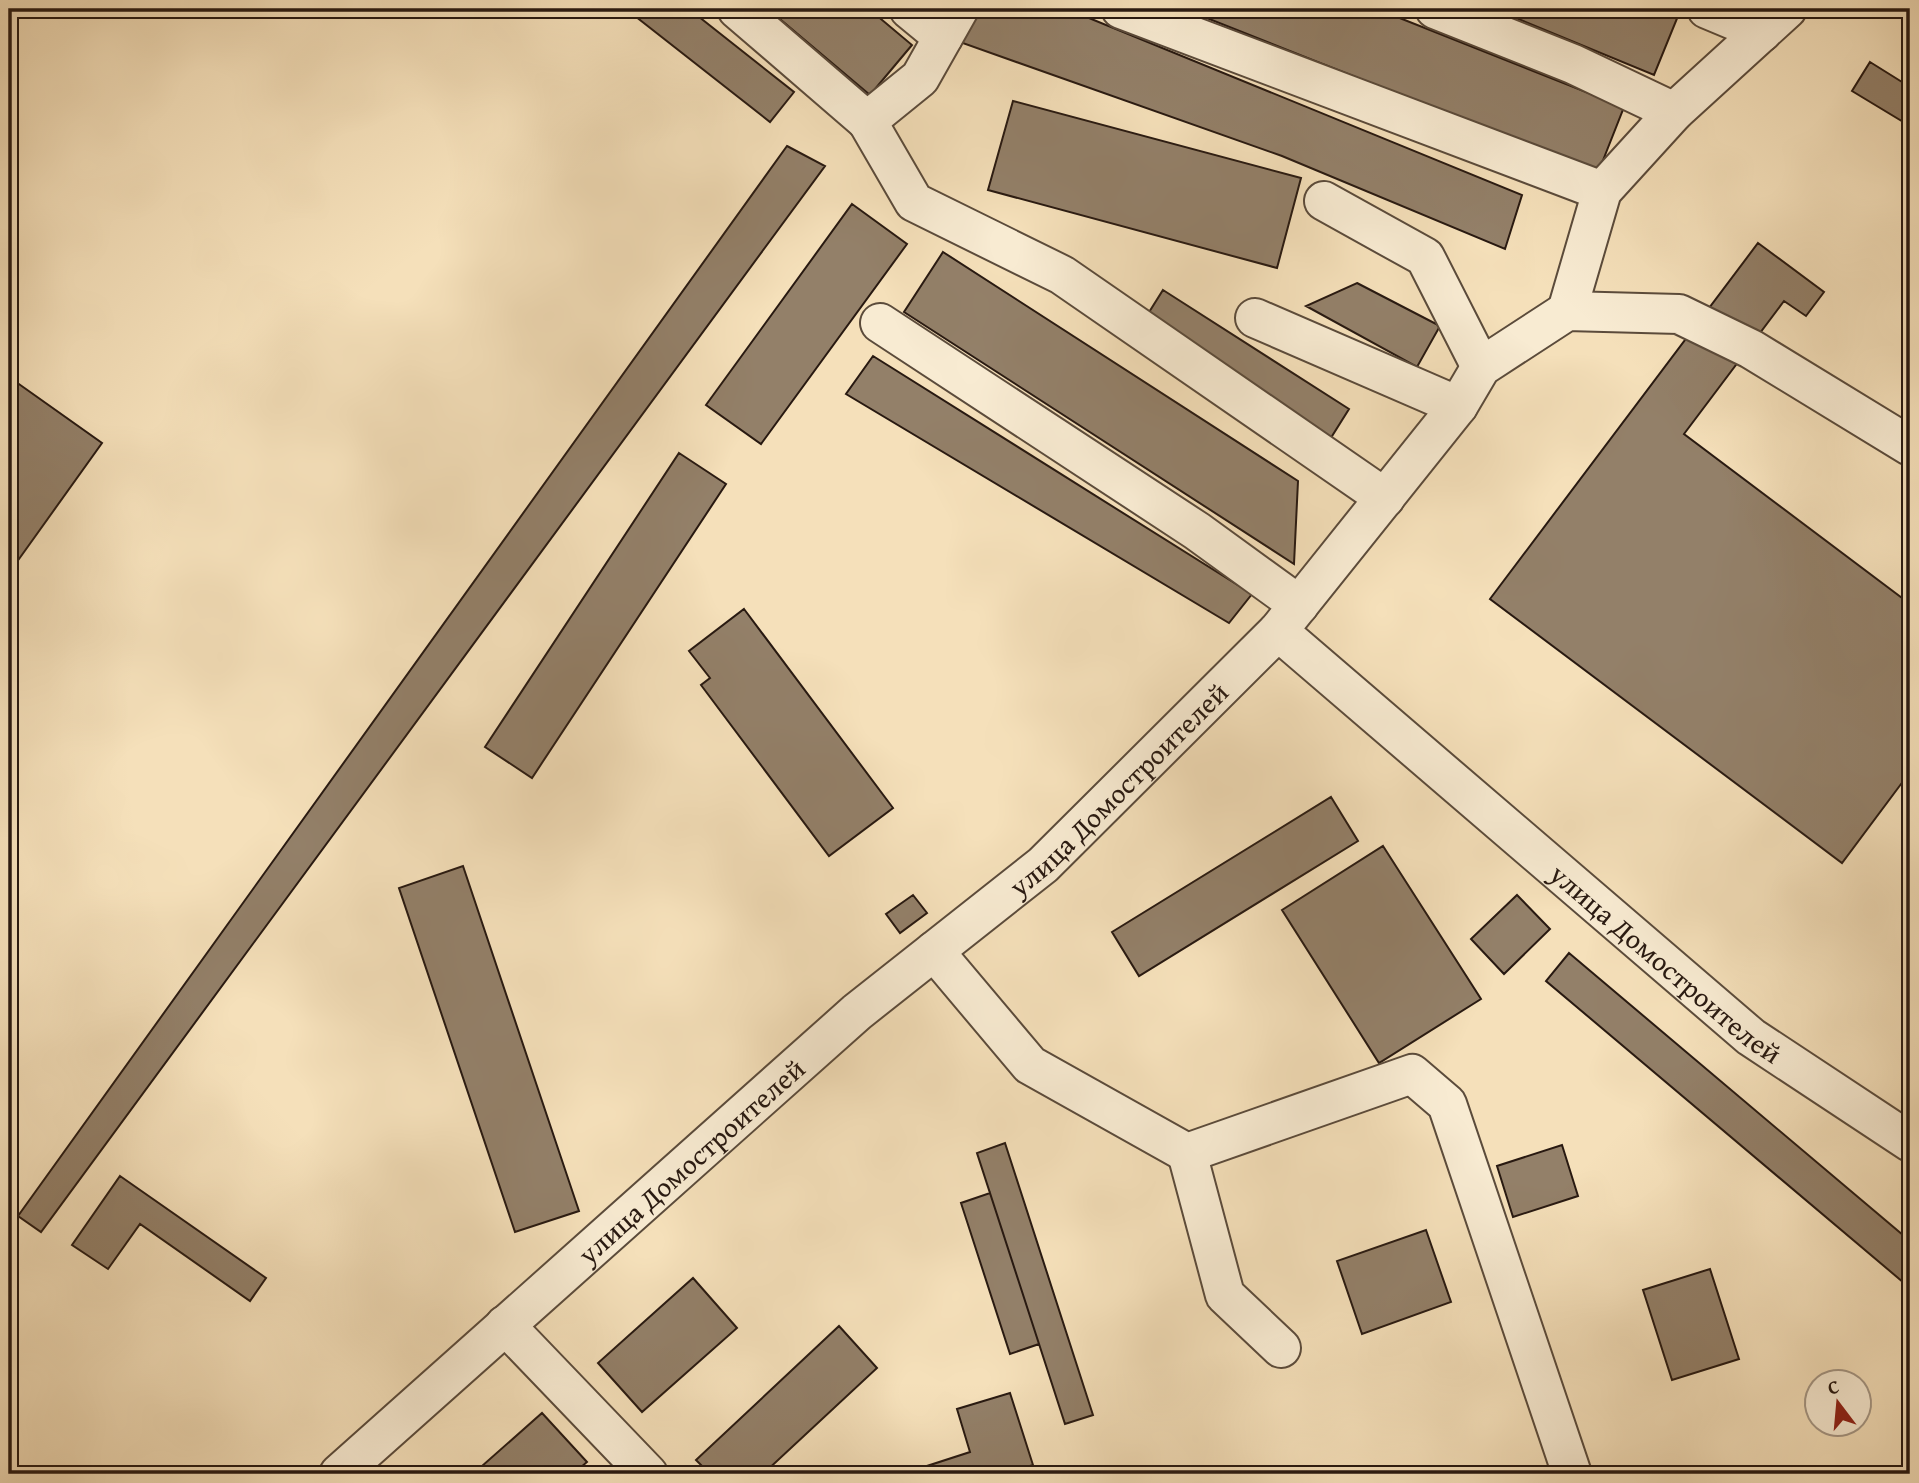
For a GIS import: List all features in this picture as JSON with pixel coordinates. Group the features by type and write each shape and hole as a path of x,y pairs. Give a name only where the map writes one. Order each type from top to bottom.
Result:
{"street":[{"path":"737,9 867,121 914,202 1062,275 1385,498"},
{"path":"867,121 920,78 951,23 909,9"},
{"path":"1121,9 1602,191"},
{"path":"1435,9 1573,64 1674,112"},
{"path":"1707,9 1775,20"},
{"path":"1567,312 1602,191 1674,112 1775,20"},
{"path":"1324,201 1425,257 1481,367"},
{"path":"880,323 1197,531 1288,618 1458,406 1481,367 1567,312 1679,314 1751,349 1910,446"},
{"path":"1255,318 1458,406"},
{"name":"улица Домостроителей","path":"339,1474 857,1012 1043,865 1288,618 1751,1037 1910,1142"},
{"path":"934,951 1030,1065 1187,1153 1225,1295 1281,1348"},
{"path":"1187,1153 1412,1074 1447,1104 1572,1474"},
{"path":"505,1325 648,1474"}],"building":[{"path":"626,9 689,9 794,92 770,122"},
{"path":"768,9 869,9 912,45 870,95"},
{"path":"974,9 1067,9 1522,195 1505,249 1282,156 957,41"},
{"path":"1184,9 1377,9 1624,107 1598,173"},
{"path":"1494,9 1660,9 1678,16 1654,75"},
{"path":"1870,62 1910,87 1910,126 1852,91"},
{"path":"1013,101 1301,178 1277,268 988,190"},
{"path":"787,146 825,166 41,1232 18,1216"},
{"path":"852,204 907,244 761,444 706,405"},
{"path":"1758,243 1824,292 1806,316 1784,301 1684,434 1910,604 1910,772 1842,863 1490,599"},
{"path":"943,252 1298,481 1294,564 904,312"},
{"path":"1357,283 1440,326 1417,367 1306,306"},
{"path":"1163,290 1349,409 1327,444 1141,325"},
{"path":"873,356 1252,594 1229,623 846,394"},
{"path":"9,377 102,443 9,573"},
{"path":"679,453 726,484 532,778 485,747"},
{"path":"744,609 893,808 829,856 701,685 710,678 689,651"},
{"path":"1331,797 1358,841 1139,976 1112,932"},
{"path":"1383,846 1481,999 1379,1063 1282,910"},
{"path":"463,866 579,1211 515,1232 399,888"},
{"path":"913,895 927,913 900,933 886,914"},
{"path":"1517,895 1550,929 1504,974 1471,939"},
{"path":"1569,953 1910,1241 1910,1288 1546,981"},
{"path":"1005,1143 1093,1415 1065,1424 977,1153"},
{"path":"1562,1145 1578,1196 1513,1217 1497,1166"},
{"path":"120,1176 266,1278 250,1301 140,1224 108,1269 72,1245"},
{"path":"990,1193 1039,1344 1010,1354 961,1203"},
{"path":"1426,1230 1451,1302 1362,1334 1337,1261"},
{"path":"1710,1269 1739,1359 1672,1380 1643,1290"},
{"path":"693,1278 737,1328 642,1412 598,1363"},
{"path":"839,1326 877,1368 763,1474 710,1474 696,1460"},
{"path":"1010,1393 1033,1465 1004,1474 930,1474 927,1466 970,1452 957,1409"},
{"path":"542,1413 587,1462 573,1474 473,1474"},
{"path":"927,1466 930,1474 899,1474"}]}
